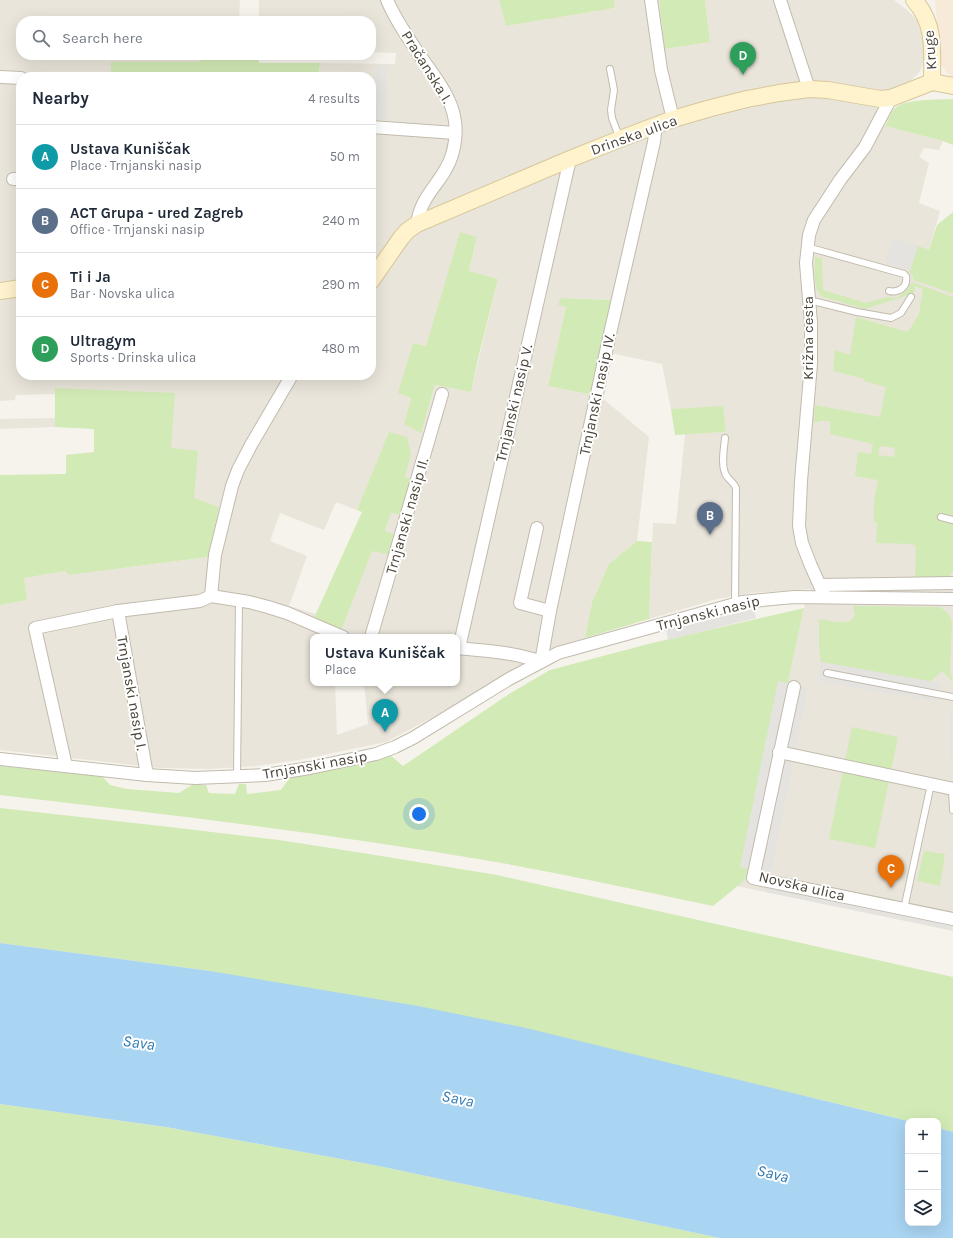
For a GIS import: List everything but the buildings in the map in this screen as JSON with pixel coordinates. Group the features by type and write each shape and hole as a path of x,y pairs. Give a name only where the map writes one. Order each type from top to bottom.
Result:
{"street":[{"name":"Pračanska I.","path":"387,0 401,26 448,97 455,121 456,133 452,155 447,167 424,201 418,216 417,224"},
{"path":"651,0 661,70 673,119"},
{"path":"780,0 809,89"},
{"name":"Kruge","path":"918,2 927,19 932,38 932,82 953,86"},
{"path":"0,77 16,78"},
{"name":"Drinska ulica","path":"376,274 406,231 417,224 570,159 673,119 747,99 779,93 809,89 828,90 876,98 891,98 932,82"},
{"name":"Križna cesta","path":"825,597 802,543 799,526 810,364 811,323 806,263 807,247 814,220 840,180 865,147 891,98"},
{"name":"Trnjanski nasip IV.","path":"540,662 609,338 654,142 656,126"},
{"path":"376,127 456,133"},
{"name":"Trnjanski nasip V.","path":"460,639 570,159"},
{"path":"0,291 16,289"},
{"path":"211,596 215,554 232,486 238,470 251,445 289,380"},
{"name":"Trnjanski nasip II.","path":"373,634 442,394"},
{"path":"537,528 520,603 550,611"},
{"path":"820,585 953,583"},
{"path":"66,766 35,628 118,611 200,601 211,596 239,601 287,613 337,634"},
{"name":"Trnjanski nasip","path":"0,759 147,775 195,778 237,777 310,768 376,754 413,738 489,691 558,653 735,604 768,599 825,597 953,599"},
{"name":"Trnjanski nasip I.","path":"118,611 147,775"},
{"path":"460,648 519,656 540,662"},
{"name":"Novska ulica","path":"794,687 753,878 953,919"},
{"path":"779,752 953,789"}],"lane":[{"path":"610,69 614,90 611,110 612,118 620,139"},
{"path":"807,247 905,275 907,280 902,289 896,292 889,291"},
{"path":"809,300 857,312 891,318 901,313 911,297"},
{"path":"725,438 724,469 726,475 736,488 735,604"},
{"path":"941,517 953,520"},
{"path":"237,777 239,601"},
{"path":"827,673 953,697"},
{"path":"904,909 931,784"},
{"path":"953,789 953,810"}],"shaded area":[{"path":"0,0 240,0 239,16 16,16 16,60 200,60 200,62 111,62 111,72 16,72 16,380 376,380 376,72 320,72 320,63 395,64 396,53 376,52 376,16 259,16 259,0 499,0 506,26 615,8 614,0 659,0 666,49 710,42 705,0 894,0 918,21 922,29 925,50 922,67 918,74 904,86 884,92 873,123 943,141 939,150 924,148 919,157 929,163 919,203 940,211 929,250 953,254 953,931 737,886 745,879 804,608 810,589 751,593 717,599 649,619 653,523 676,524 685,434 726,432 722,407 671,409 662,364 611,353 622,302 611,300 561,298 566,307 548,386 601,397 649,437 637,541 609,564 592,602 585,638 551,648 435,716 386,742 299,760 256,766 210,769 160,768 0,750 0,605 27,600 23,578 67,571 68,575 208,557 194,498 171,448 55,389 55,394 16,395 15,400 0,401","holes":["460,233 477,238 469,272 498,279 471,392 435,385 426,417 404,424 411,398 399,393 413,343 426,346","389,433 411,455 405,477 412,479 401,515 391,513 385,532 396,535 390,555 372,550 341,631 314,618 316,614 289,606 307,556 270,541 280,513 324,530 336,502 357,510"]},
{"path":"935,0 953,0 953,77 946,72 940,62"},
{"path":"376,66 387,66 386,120 376,120"},
{"path":"893,238 918,246 910,271 885,263"},
{"path":"55,418 55,427 0,429 0,419"},
{"path":"754,609 756,618 668,640 666,630"},
{"path":"821,662 941,683 938,702 818,681"},
{"path":"778,681 808,687 771,873 740,867"},
{"path":"950,709 953,709 953,767 951,768"},
{"path":"767,883 953,921 952,930 765,892"}],"green space":[{"path":"499,0 614,0 615,8 506,26"},
{"path":"659,0 705,0 710,42 665,49"},
{"path":"200,60 259,60 259,63 320,63 319,72 111,72 111,62 200,62"},
{"path":"953,99 953,145 885,126 894,109 899,105 922,100"},
{"path":"953,212 953,294 913,280 913,276 908,270 910,271 918,246 929,250 937,225"},
{"path":"460,232 477,237 469,271 498,279 471,392 435,385 421,433 404,424 411,398 398,393 413,343 426,346"},
{"path":"815,257 822,258 823,290 866,303 888,297 895,298 900,296 908,289 912,282 953,297 953,571 948,578 915,580 916,546 913,544 876,543 877,522 874,522 874,501 878,480 855,476 858,452 871,454 873,444 830,434 830,421 814,422 815,405 880,417 886,387 864,381 865,379 833,371 835,350 850,355 856,317 908,332 919,314 923,289 915,286 914,293 865,309 823,297 819,293 816,284","holes":["880,446 895,448 894,457 878,455"]},
{"path":"561,298 611,300 592,395 548,386 566,307 558,305"},
{"path":"55,388 175,393 171,448 198,451 194,498 219,507 208,557 68,575 66,571 24,578 27,600 0,605 0,475 66,474 66,455 94,452 94,429 55,427"},
{"path":"723,406 726,432 675,435 671,409"},
{"path":"389,432 407,437 411,455 405,477 412,479 402,515 391,513 385,531 396,535 390,555 372,551 341,631 314,618 362,512 357,510"},
{"path":"637,541 652,542 649,619 585,638 592,602 609,564"},
{"path":"853,606 939,607 946,611 952,622 950,671 953,682 942,671 931,681 922,683 821,662 819,648 819,619 849,622 855,615"},
{"path":"804,608 745,880 713,906 551,872 373,842 249,825 0,795 0,766 102,776 110,785 127,789 179,793 192,785 206,785 209,793 235,794 239,784 246,784 247,794 281,790 290,777 306,775 390,755 403,766 509,694 550,670 652,643"},
{"path":"852,727 898,737 875,848 829,839"},
{"path":"0,808 279,840 497,875 953,977 953,1132 941,1129 941,1118 905,1118 905,1120 814,1098 210,971 0,943"},
{"path":"924,851 945,854 940,886 917,881"},
{"path":"0,1104 166,1127 379,1166 720,1238 0,1238"}],"water":[{"name":"Sava","path":"0,943 210,971 418,1006 526,1028 905,1120 905,1226 941,1226 941,1129 953,1132 953,1238 720,1238 379,1166 166,1127 0,1104"}],"place":[{"name":"Ultragym","path":"743,75"},
{"name":"ACT Grupa - ured Zagreb","path":"710,535"},
{"name":"Ustava Kuniščak","path":"385,732"},
{"name":"Ti i Ja","path":"891,888"}]}
